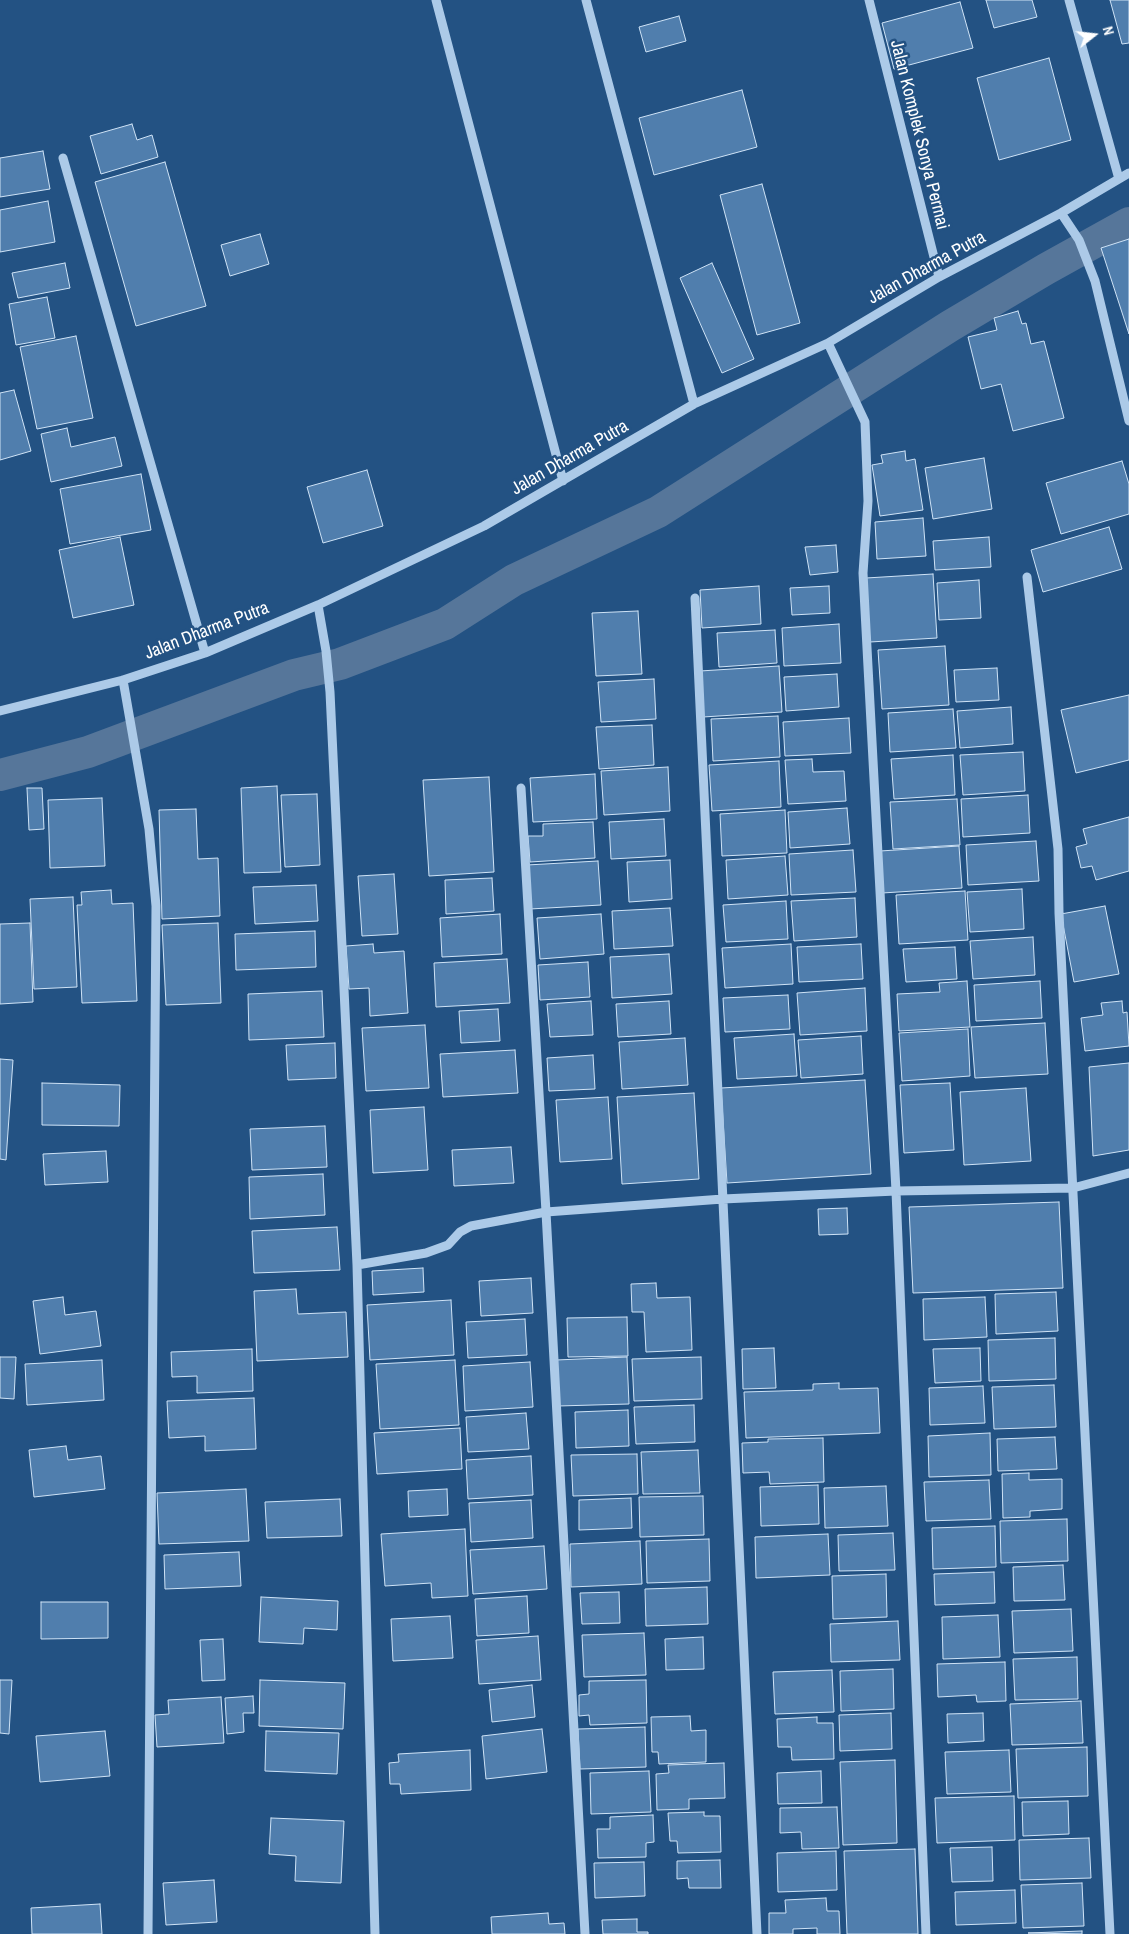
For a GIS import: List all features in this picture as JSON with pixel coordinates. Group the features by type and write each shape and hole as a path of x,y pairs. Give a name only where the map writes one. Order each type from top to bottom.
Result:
{"street":[{"path":"436,0 563,481"},
{"path":"586,0 694,404"},
{"name":"Jalan Komplek Sonya Permai","path":"869,0 939,277"},
{"path":"1069,0 1119,179"},
{"path":"63,158 205,653"},
{"name":"Jalan Dharma Putra","path":"0,711 123,680 205,653 318,605 484,526 694,404 828,343 939,277 1061,214 1129,173"},
{"path":"1061,214 1079,240 1095,281 1129,421"},
{"path":"828,343 865,422 868,501 863,572 896,1191 926,1934"},
{"path":"1027,577 1058,849 1059,913 1110,1934"},
{"path":"696,598 757,1934"},
{"path":"318,605 326,651 330,692 357,1265 375,1934"},
{"path":"123,680 130,730 149,829 156,906 148,1934"},
{"path":"521,788 546,1212 584,1934"},
{"path":"357,1265 426,1253 448,1245 460,1232 470,1226 546,1212 723,1199 896,1191 1073,1188 1129,1174"}],"building":[{"path":"986,0 1032,0 1037,17 994,28"},
{"path":"1110,0 1129,0 1129,43 1122,44"},
{"path":"960,2 973,48 894,69 882,23"},
{"path":"679,16 686,41 646,52 639,27"},
{"path":"1049,58 1071,140 999,160 977,78"},
{"path":"742,90 757,147 654,175 639,118"},
{"path":"132,124 137,140 152,135 158,157 101,174 90,136"},
{"path":"43,151 50,189 0,197 0,158"},
{"path":"165,162 206,306 136,326 95,182"},
{"path":"762,184 800,323 757,335 720,195"},
{"path":"48,201 55,242 0,252 0,210"},
{"path":"260,234 269,264 230,276 221,245"},
{"path":"1129,239 1129,334 1101,248"},
{"path":"65,263 70,288 18,298 12,273"},
{"path":"712,263 754,359 722,373 680,278"},
{"path":"47,297 55,338 16,345 9,304"},
{"path":"1018,311 1022,324 1026,323 1031,344 1044,341 1064,418 1013,431 1001,384 981,389 968,337 997,330 994,318"},
{"path":"76,336 93,418 37,429 20,347"},
{"path":"14,390 31,451 0,460 0,393"},
{"path":"67,428 71,447 115,437 122,466 51,482 41,434"},
{"path":"905,451 906,461 915,459 923,510 880,516 872,465 883,463 881,455"},
{"path":"984,458 992,509 933,519 925,468"},
{"path":"1122,461 1129,484 1129,514 1061,534 1046,483"},
{"path":"367,470 383,526 323,543 307,487"},
{"path":"141,474 151,530 70,544 60,489"},
{"path":"923,518 926,556 877,559 875,522"},
{"path":"1109,527 1122,569 1043,592 1031,550"},
{"path":"120,537 134,605 73,618 59,550"},
{"path":"989,537 991,567 935,570 933,541"},
{"path":"836,545 838,572 810,575 805,547"},
{"path":"933,574 937,638 870,642 866,578"},
{"path":"979,580 981,618 939,620 937,583"},
{"path":"759,586 761,624 702,628 700,590"},
{"path":"829,586 830,613 792,615 790,588"},
{"path":"638,611 642,674 596,676 592,613"},
{"path":"839,624 841,663 784,666 782,628"},
{"path":"775,630 777,663 719,667 717,633"},
{"path":"945,646 949,705 882,709 878,650"},
{"path":"779,666 782,712 703,717 700,671"},
{"path":"997,668 999,700 956,702 954,670"},
{"path":"837,674 839,707 786,711 784,677"},
{"path":"654,679 656,719 601,722 598,682"},
{"path":"1129,695 1129,760 1076,773 1061,710"},
{"path":"1011,707 1013,744 960,748 957,711"},
{"path":"953,709 956,748 890,752 888,713"},
{"path":"778,716 780,757 713,761 711,719"},
{"path":"849,718 851,753 785,756 783,722"},
{"path":"652,725 654,765 599,769 596,727"},
{"path":"1023,752 1025,791 963,795 960,755"},
{"path":"953,755 955,795 894,799 891,759"},
{"path":"812,759 813,772 844,771 846,801 788,804 785,760"},
{"path":"779,761 781,807 712,811 709,765"},
{"path":"668,767 670,811 604,815 601,771"},
{"path":"595,774 597,819 533,822 530,778"},
{"path":"489,777 494,872 429,876 423,780"},
{"path":"277,786 281,872 244,873 241,788"},
{"path":"27,788 42,788 44,829 29,830"},
{"path":"317,794 320,865 285,867 281,795"},
{"path":"1028,795 1030,833 963,837 961,799"},
{"path":"102,798 105,866 50,868 48,800"},
{"path":"957,799 960,845 893,849 890,802"},
{"path":"847,808 850,844 790,848 788,812"},
{"path":"196,809 198,859 218,858 220,916 162,919 159,810"},
{"path":"785,810 787,853 722,856 720,814"},
{"path":"1129,817 1129,871 1096,880 1092,866 1081,868 1076,847 1087,844 1083,829"},
{"path":"664,819 666,856 611,859 609,822"},
{"path":"593,822 595,858 530,862 528,836 543,836 543,824"},
{"path":"1036,841 1039,881 968,885 966,845"},
{"path":"959,846 962,888 882,893 880,851"},
{"path":"853,850 856,892 791,895 789,854"},
{"path":"785,856 788,895 728,899 726,860"},
{"path":"670,860 672,899 629,902 627,862"},
{"path":"598,861 601,905 530,909 527,865"},
{"path":"394,874 398,934 362,936 358,876"},
{"path":"492,878 494,911 446,914 445,880"},
{"path":"316,885 318,921 255,924 253,887"},
{"path":"1022,889 1024,929 970,932 967,892"},
{"path":"111,890 112,904 133,903 137,1001 82,1003 77,905 82,905 81,892"},
{"path":"965,891 968,940 899,944 896,895"},
{"path":"73,897 77,987 34,989 30,899"},
{"path":"855,898 857,937 794,941 791,901"},
{"path":"786,901 788,939 726,942 723,905"},
{"path":"1105,906 1119,974 1074,982 1061,914"},
{"path":"670,908 673,946 614,949 612,911"},
{"path":"500,914 502,954 442,957 440,918"},
{"path":"601,914 604,954 540,959 537,918"},
{"path":"30,923 33,1002 0,1004 0,924"},
{"path":"218,923 221,1003 166,1005 162,925"},
{"path":"315,931 316,967 236,970 235,934"},
{"path":"1033,937 1035,975 973,979 970,941"},
{"path":"373,944 374,953 404,951 408,1013 370,1016 369,988 349,989 346,946"},
{"path":"791,944 793,984 725,988 722,948"},
{"path":"861,944 863,979 799,982 797,947"},
{"path":"955,947 957,979 906,982 903,949"},
{"path":"669,954 672,994 612,998 610,957"},
{"path":"507,959 510,1003 436,1007 434,963"},
{"path":"588,962 590,997 540,1000 538,965"},
{"path":"967,981 970,1027 899,1031 897,994 940,992 939,983"},
{"path":"1040,981 1042,1018 976,1021 974,985"},
{"path":"865,988 867,1031 800,1035 797,993"},
{"path":"322,991 324,1037 249,1040 248,994"},
{"path":"788,995 790,1029 725,1032 723,998"},
{"path":"591,1001 593,1035 550,1037 547,1004"},
{"path":"669,1001 671,1034 618,1037 616,1004"},
{"path":"1122,1001 1123,1013 1127,1012 1129,1046 1085,1051 1081,1018 1103,1015 1101,1003"},
{"path":"498,1009 500,1041 461,1043 459,1011"},
{"path":"1045,1023 1048,1074 975,1078 971,1027"},
{"path":"425,1025 429,1088 366,1091 362,1028"},
{"path":"968,1029 970,1076 902,1081 899,1033"},
{"path":"794,1034 797,1076 737,1079 734,1038"},
{"path":"861,1036 863,1074 801,1078 798,1040"},
{"path":"685,1038 688,1085 622,1089 619,1042"},
{"path":"335,1043 336,1078 288,1080 286,1045"},
{"path":"515,1050 518,1093 443,1097 440,1054"},
{"path":"593,1055 595,1089 549,1091 547,1058"},
{"path":"0,1059 13,1060 6,1160 0,1159"},
{"path":"1129,1063 1129,1150 1093,1156 1089,1067"},
{"path":"865,1080 871,1174 727,1183 721,1088"},
{"path":"42,1083 120,1085 119,1126 42,1125"},
{"path":"950,1083 954,1150 904,1153 900,1085"},
{"path":"1026,1088 1031,1161 964,1165 960,1092"},
{"path":"694,1093 699,1179 622,1184 617,1097"},
{"path":"608,1097 612,1159 560,1162 556,1100"},
{"path":"424,1107 428,1170 373,1173 370,1110"},
{"path":"325,1126 327,1167 252,1170 250,1129"},
{"path":"511,1147 514,1183 454,1186 452,1150"},
{"path":"106,1151 108,1182 45,1185 43,1154"},
{"path":"323,1174 325,1215 250,1219 249,1177"},
{"path":"1059,1202 1063,1288 913,1293 909,1207"},
{"path":"847,1208 848,1234 819,1235 818,1209"},
{"path":"337,1227 340,1270 254,1273 252,1231"},
{"path":"423,1268 424,1292 373,1295 372,1271"},
{"path":"531,1278 533,1313 481,1316 479,1281"},
{"path":"656,1283 657,1298 690,1297 692,1350 646,1352 644,1312 632,1312 631,1284"},
{"path":"296,1289 298,1314 346,1312 348,1357 257,1361 254,1291"},
{"path":"1056,1292 1058,1331 996,1334 995,1294"},
{"path":"63,1297 65,1315 96,1311 101,1346 40,1354 33,1301"},
{"path":"985,1297 987,1337 924,1340 923,1299"},
{"path":"451,1300 454,1355 370,1360 367,1305"},
{"path":"627,1317 628,1356 568,1357 567,1318"},
{"path":"525,1319 527,1355 468,1358 466,1322"},
{"path":"1055,1338 1056,1379 989,1381 988,1340"},
{"path":"774,1348 776,1388 743,1389 742,1349"},
{"path":"980,1348 981,1381 935,1383 933,1349"},
{"path":"252,1349 253,1391 197,1393 197,1376 172,1377 171,1352"},
{"path":"0,1357 16,1357 14,1399 0,1398"},
{"path":"627,1357 629,1404 558,1406 556,1360"},
{"path":"701,1357 702,1399 634,1401 632,1359"},
{"path":"102,1360 104,1400 27,1405 25,1364"},
{"path":"455,1360 459,1425 380,1429 376,1364"},
{"path":"530,1362 533,1407 465,1411 463,1366"},
{"path":"839,1383 839,1389 878,1388 880,1433 746,1438 744,1392 813,1390 813,1384"},
{"path":"1054,1385 1056,1427 994,1429 992,1387"},
{"path":"983,1386 985,1423 930,1425 929,1388"},
{"path":"254,1398 256,1449 205,1451 205,1436 169,1438 167,1401"},
{"path":"694,1405 695,1442 636,1444 634,1407"},
{"path":"628,1410 629,1446 576,1448 575,1412"},
{"path":"526,1413 529,1449 468,1452 466,1417"},
{"path":"460,1428 462,1469 377,1474 374,1433"},
{"path":"990,1433 991,1475 929,1477 928,1436"},
{"path":"1055,1437 1057,1469 998,1471 997,1439"},
{"path":"823,1438 824,1482 770,1484 769,1472 743,1473 742,1443 768,1442 768,1439"},
{"path":"66,1446 68,1460 101,1456 105,1489 34,1497 29,1450"},
{"path":"698,1450 700,1493 643,1494 641,1452"},
{"path":"637,1454 638,1494 573,1496 571,1455"},
{"path":"531,1456 533,1495 468,1499 466,1460"},
{"path":"1029,1473 1029,1480 1062,1479 1062,1509 1030,1511 1030,1517 1003,1518 1002,1474"},
{"path":"989,1480 991,1519 926,1521 924,1482"},
{"path":"818,1485 819,1524 761,1526 760,1487"},
{"path":"886,1486 888,1526 825,1528 824,1488"},
{"path":"246,1489 249,1541 159,1544 157,1493"},
{"path":"447,1489 448,1515 409,1517 408,1491"},
{"path":"703,1496 704,1535 640,1537 639,1497"},
{"path":"631,1498 632,1528 579,1530 579,1500"},
{"path":"340,1499 342,1536 267,1538 265,1502"},
{"path":"531,1500 533,1538 471,1542 469,1503"},
{"path":"1067,1519 1068,1561 1001,1563 1000,1521"},
{"path":"995,1526 996,1567 933,1569 932,1528"},
{"path":"465,1529 468,1596 432,1598 431,1583 385,1586 381,1534"},
{"path":"893,1533 895,1570 839,1571 838,1535"},
{"path":"828,1534 830,1575 756,1578 755,1537"},
{"path":"709,1539 710,1581 647,1583 646,1541"},
{"path":"640,1541 642,1584 571,1587 570,1544"},
{"path":"544,1546 547,1589 473,1594 470,1550"},
{"path":"239,1552 241,1586 165,1589 164,1555"},
{"path":"1063,1565 1065,1600 1014,1601 1013,1567"},
{"path":"994,1572 995,1603 935,1605 934,1574"},
{"path":"886,1574 887,1617 833,1619 832,1576"},
{"path":"707,1587 708,1624 646,1626 645,1589"},
{"path":"619,1592 620,1623 582,1624 580,1593"},
{"path":"527,1596 529,1633 477,1636 475,1599"},
{"path":"261,1597 338,1601 337,1630 304,1628 303,1644 259,1642"},
{"path":"41,1602 108,1602 108,1638 41,1639"},
{"path":"1071,1609 1073,1651 1014,1653 1012,1611"},
{"path":"998,1615 1000,1657 943,1659 942,1617"},
{"path":"450,1616 453,1658 393,1661 391,1619"},
{"path":"898,1621 900,1660 831,1662 830,1624"},
{"path":"644,1633 646,1675 584,1677 582,1635"},
{"path":"538,1636 541,1680 479,1684 476,1640"},
{"path":"703,1637 704,1669 666,1670 665,1639"},
{"path":"223,1639 225,1680 202,1681 200,1640"},
{"path":"1077,1657 1078,1699 1015,1700 1013,1659"},
{"path":"1005,1662 1006,1701 977,1702 976,1695 938,1697 937,1664"},
{"path":"893,1669 894,1709 841,1711 840,1671"},
{"path":"832,1670 834,1712 775,1714 773,1672"},
{"path":"0,1680 12,1680 9,1734 0,1733"},
{"path":"260,1680 345,1683 343,1729 259,1726"},
{"path":"646,1680 647,1723 590,1725 589,1715 579,1716 579,1695 589,1694 589,1681"},
{"path":"532,1685 535,1717 492,1722 489,1690"},
{"path":"253,1696 254,1713 243,1713 244,1732 227,1734 225,1698"},
{"path":"221,1697 224,1743 157,1747 155,1715 169,1714 168,1700"},
{"path":"1081,1701 1083,1743 1012,1745 1010,1704"},
{"path":"891,1713 892,1749 840,1751 839,1715"},
{"path":"983,1713 984,1741 948,1743 947,1714"},
{"path":"690,1716 691,1731 706,1730 706,1762 659,1764 658,1752 652,1752 651,1717"},
{"path":"817,1717 817,1723 833,1723 834,1759 792,1760 791,1747 778,1747 777,1719"},
{"path":"645,1727 646,1767 580,1769 578,1729"},
{"path":"542,1729 547,1772 486,1779 482,1736"},
{"path":"105,1731 110,1776 40,1782 36,1736"},
{"path":"266,1731 339,1733 337,1774 265,1771"},
{"path":"1087,1747 1088,1796 1018,1798 1016,1749"},
{"path":"470,1750 471,1790 401,1794 400,1784 390,1784 389,1763 399,1762 398,1754"},
{"path":"1009,1750 1011,1792 947,1794 945,1752"},
{"path":"895,1760 897,1843 843,1845 840,1762"},
{"path":"724,1763 725,1798 689,1799 689,1809 657,1810 656,1774 669,1773 668,1765"},
{"path":"649,1771 651,1812 591,1814 590,1773"},
{"path":"821,1771 822,1803 778,1804 777,1773"},
{"path":"1014,1796 1015,1840 937,1843 935,1798"},
{"path":"1068,1801 1069,1834 1023,1836 1022,1802"},
{"path":"837,1807 839,1848 802,1849 801,1832 780,1833 780,1808"},
{"path":"704,1812 704,1816 720,1816 721,1852 678,1853 677,1841 670,1841 668,1813"},
{"path":"653,1815 654,1842 646,1843 646,1857 598,1858 597,1829 610,1829 610,1817"},
{"path":"271,1818 344,1821 341,1883 295,1881 296,1856 269,1854"},
{"path":"1089,1838 1091,1878 1020,1880 1019,1840"},
{"path":"992,1847 993,1881 952,1882 950,1848"},
{"path":"915,1849 918,1934 847,1934 844,1851"},
{"path":"836,1851 837,1890 778,1892 777,1853"},
{"path":"720,1860 721,1888 689,1888 688,1878 677,1879 677,1861"},
{"path":"644,1862 645,1896 595,1898 594,1863"},
{"path":"214,1880 217,1922 166,1925 163,1883"},
{"path":"1082,1883 1084,1926 1023,1928 1021,1885"},
{"path":"1015,1890 1016,1923 956,1925 955,1892"},
{"path":"826,1898 827,1911 839,1911 840,1934 817,1934 817,1928 793,1929 793,1934 769,1934 769,1913 786,1913 785,1900"},
{"path":"100,1904 102,1934 32,1934 31,1908"},
{"path":"548,1913 549,1924 564,1923 565,1934 492,1934 491,1917"},
{"path":"637,1919 637,1932 648,1932 648,1934 603,1934 602,1920"},
{"path":"1082,1931 1082,1934 1028,1933"}],"waterway":[{"path":"0,775 88,752 294,675 340,664 445,624 514,580 658,512 950,326 1046,269 1129,223"}]}
